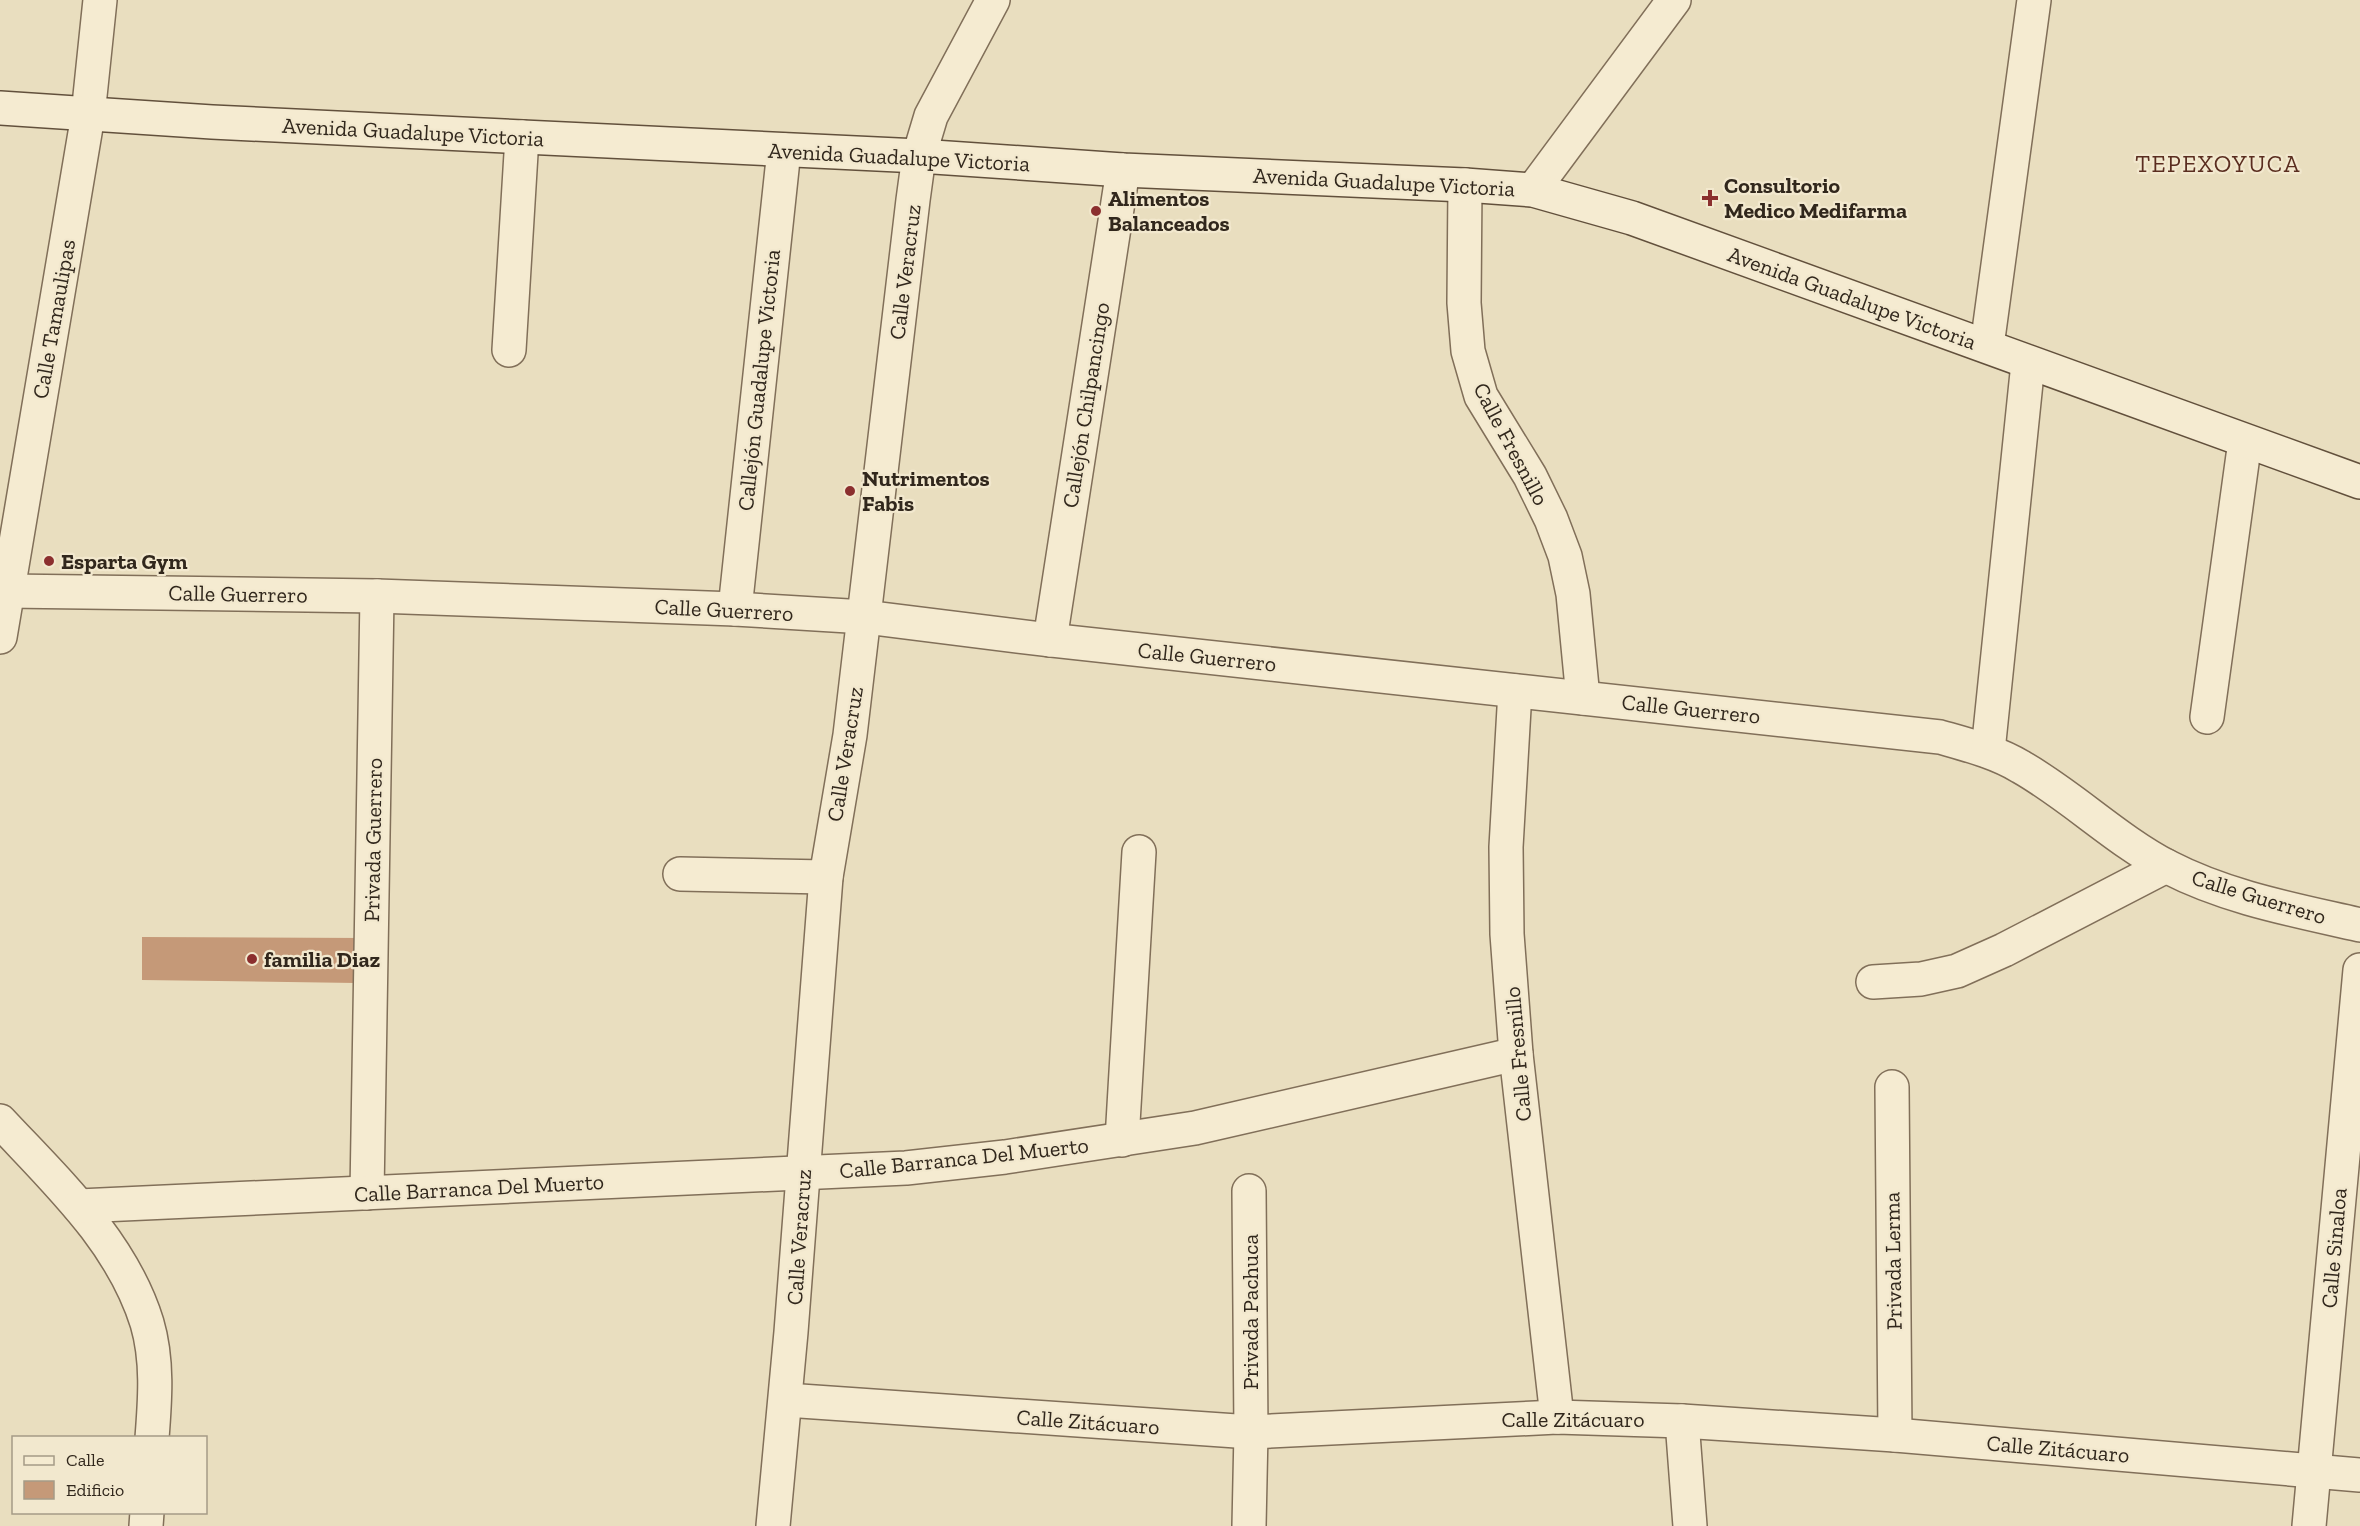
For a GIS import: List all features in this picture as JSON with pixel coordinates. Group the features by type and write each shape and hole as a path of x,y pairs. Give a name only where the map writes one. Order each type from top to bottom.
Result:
{"street":[{"name":"Calle Tamaulipas","path":"0,637 88,115 100,0"},
{"name":"Calle Veracruz","path":"773,1526 786,1400 826,877 850,735 920,156 931,116 993,0"},
{"path":"1533,190 1674,0"},
{"path":"1987,346 2034,0"},
{"name":"Avenida Guadalupe Victoria","path":"0,108 88,115 920,156 1123,170 1533,190 1632,218 2360,482"},
{"path":"509,350 522,137"},
{"name":"Callejón Guadalupe Victoria","path":"735,609 784,150"},
{"name":"Callejón Chilpancingo","path":"1050,640 1123,170"},
{"name":"Calle Fresnillo","path":"1465,185 1464,303 1468,351 1481,396 1530,476 1551,519 1565,556 1573,594 1583,698"},
{"path":"1988,751 2028,363"},
{"path":"2206,717 2245,441"},
{"name":"Calle Guerrero","path":"7,591 377,596 735,609 865,617 1050,640 1900,731 1940,737 1988,751 2019,765 2166,866 2202,884 2261,902 2360,926"},
{"name":"Privada Guerrero","path":"367,1193 377,596"},
{"name":"Calle Fresnillo","path":"1515,691 1506,847 1508,934 1516,1054 1557,1417"},
{"path":"1122,1140 1139,852"},
{"path":"1873,982 1921,979 1957,971 2004,950 2166,866"},
{"path":"680,874 826,877"},
{"name":"Calle Sinaloa","path":"2309,1526 2360,970"},
{"name":"Calle Barranca Del Muerto","path":"79,1206 906,1168 1005,1157 1195,1128 1516,1054"},
{"name":"Privada Lerma","path":"1892,1087 1895,1435"},
{"path":"0,1121 79,1206 132,1284 147,1325 154,1364 152,1436"},
{"name":"Privada Pachuca","path":"1249,1191 1251,1432 1249,1526"},
{"name":"Calle Zitácuaro","path":"786,1400 1251,1432 1557,1417 1682,1421 1895,1435 2360,1475"},
{"path":"1682,1421 1690,1526"}],"building":[{"name":"familia Diaz","path":"142,937 365,938 356,983 142,980"}],"place":[{"name":"Consultorio Medico Medifarma","path":"1710,198"},
{"name":"Alimentos Balanceados","path":"1096,211"},
{"name":"Nutrimentos Fabis","path":"850,491"},
{"name":"Esparta Gym","path":"49,561"},
{"name":"familia Diaz","path":"252,959"}],"district":[{"name":"TEPEXOYUCA","path":"2218,163"}]}
